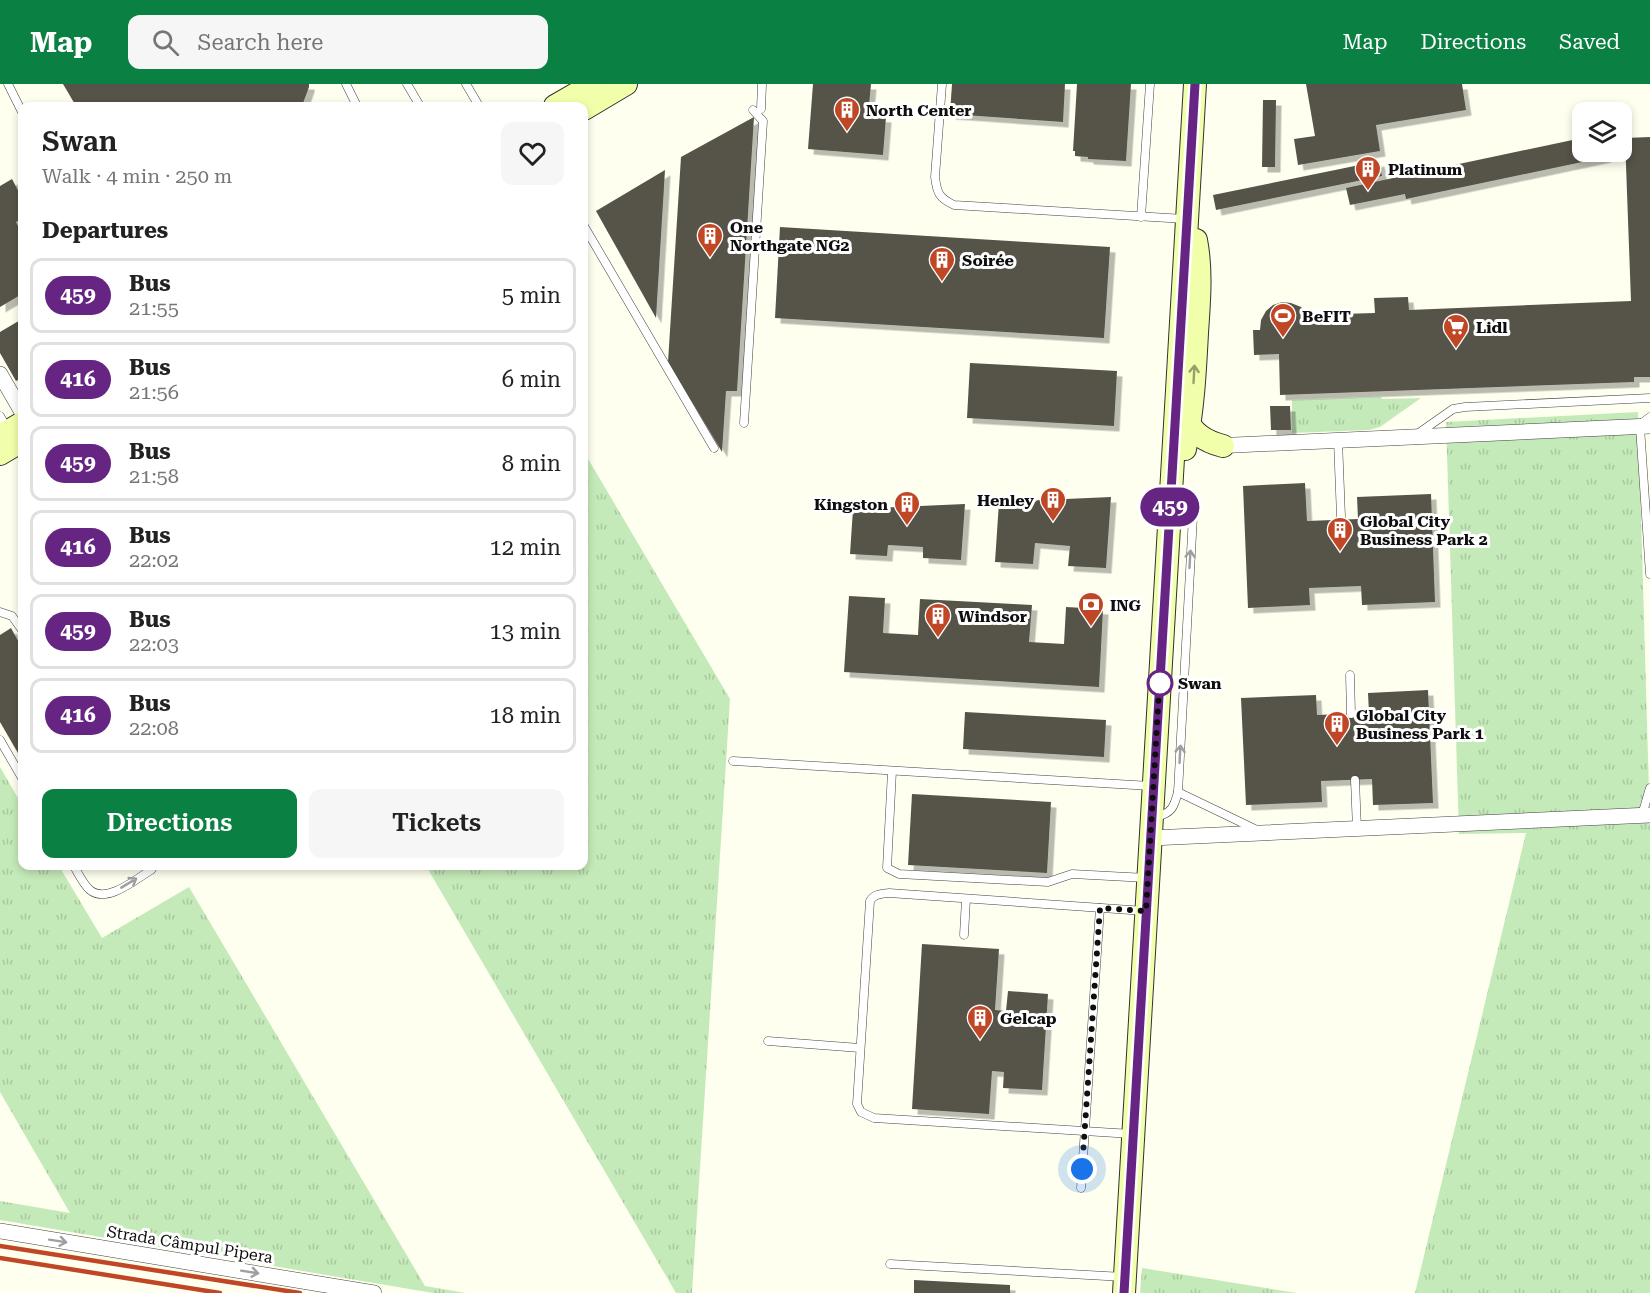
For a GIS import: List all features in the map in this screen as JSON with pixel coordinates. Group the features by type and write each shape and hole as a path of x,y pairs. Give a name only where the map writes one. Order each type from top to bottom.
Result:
{"main road":[{"path":"562,102 593,84"},
{"path":"588,107 626,84"},
{"path":"1178,459 1177,389 1195,84"},
{"path":"1125,1285 1171,493 1178,459 1190,427 1200,282 1197,242 1187,219"},
{"path":"1177,389 1179,404 1190,427 1204,440 1223,446"},
{"path":"0,454 11,429"}],"street":[{"path":"0,374 18,404"},
{"path":"1178,459 1198,447 1647,423"},
{"path":"1151,828 1263,833 1646,815"},
{"name":"Strada Câmpul Pipera","path":"0,1231 374,1293"}],"lane":[{"path":"8,84 18,104"},
{"path":"346,84 355,102"},
{"path":"407,84 418,102"},
{"path":"466,84 477,102"},
{"path":"744,423 763,121 757,110 762,84"},
{"path":"942,84 935,177 939,194 943,200 954,205 1187,219"},
{"path":"1141,217 1150,84"},
{"path":"588,233 714,448"},
{"path":"1412,437 1454,410 1465,407 1650,398"},
{"path":"1647,423 1650,574"},
{"path":"1338,440 1341,517"},
{"path":"1151,828 1175,805 1178,792 1193,516 1190,506 1171,493"},
{"path":"0,612 12,616 18,624"},
{"path":"1350,675 1352,714"},
{"path":"0,740 18,771"},
{"path":"733,761 1154,786"},
{"path":"892,771 887,868 899,874 1048,882 1071,874 1148,878"},
{"path":"1354,780 1357,829"},
{"path":"1646,815 1650,788"},
{"path":"1178,792 1263,833"},
{"path":"76,870 88,889 103,895 111,894 151,870"},
{"path":"1134,1134 867,1116 856,1104 870,901 876,895 889,893 1146,911"},
{"path":"964,935 966,899"},
{"path":"1081,1188 1100,908"},
{"path":"768,1041 860,1048"},
{"path":"890,1264 1125,1285"}],"green space":[{"path":"1381,397 1382,399 1421,398 1380,427 1369,430 1292,433 1292,400"},
{"path":"1638,412 1650,827 1650,1293 1415,1293 1526,833 1459,834 1446,422"},
{"path":"588,459 730,699 692,1293 676,1293 428,870 588,870"},
{"path":"0,767 18,798 18,870 61,870 102,938 189,887 425,1286 466,1293 433,1293 0,1220 0,1201 70,1213 0,1092"},
{"path":"1142,1268 1297,1293 1140,1293"}],"building":[{"path":"63,84 309,84 303,102 74,102"},
{"name":"North Center","path":"813,84 871,84 868,116 886,117 883,155 808,149"},
{"path":"952,84 1065,84 1063,122 950,114"},
{"path":"1077,84 1131,84 1126,161 1075,156 1075,151 1073,151"},
{"path":"1306,84 1462,84 1466,110 1376,125 1380,151 1298,165 1294,139 1315,136"},
{"path":"1263,100 1276,100 1275,167 1262,167"},
{"name":"One Northgate NG2","path":"754,117 737,391 726,391 722,452 668,362 681,157"},
{"path":"1650,137 1650,377 1634,377 1634,382 1280,395 1279,354 1254,355 1253,330 1260,330 1261,320 1266,311 1282,302 1301,307 1308,315 1375,313 1374,298 1408,297 1409,310 1631,301 1626,162 1632,162 1632,138"},
{"path":"1572,140 1572,162 1582,162 1406,199 1405,194 1350,205 1346,188"},
{"path":"1379,161 1382,176 1216,210 1213,195"},
{"path":"665,170 656,318 596,211"},
{"path":"12,179 18,190 18,221 16,222 18,226 18,296 0,307 0,186"},
{"name":"Soirée","path":"780,227 1110,247 1104,338 775,318"},
{"path":"18,321 18,380 16,381 0,353 0,332"},
{"path":"970,363 1117,371 1114,426 967,418"},
{"path":"1270,406 1290,406 1291,430 1271,430"},
{"name":"Global City Business Park 2","path":"1305,483 1307,521 1358,519 1357,497 1431,494 1435,602 1362,605 1361,586 1309,588 1310,605 1248,608 1243,486"},
{"name":"Henley","path":"1111,497 1106,568 1068,566 1070,546 1035,543 1033,564 995,562 999,502"},
{"name":"Kingston","path":"965,504 961,560 923,558 923,547 888,545 887,556 850,554 853,509"},
{"name":"Windsor","path":"849,596 885,598 883,633 918,635 920,599 1032,605 1029,642 1064,644 1066,607 1103,609 1099,687 844,672"},
{"path":"11,628 18,641 18,753 0,722 0,635"},
{"name":"Global City Business Park 1","path":"1428,690 1433,803 1373,805 1372,779 1321,781 1322,802 1246,805 1241,698 1316,695 1317,715 1369,713 1368,693"},
{"path":"965,712 1106,720 1104,757 963,749"},
{"path":"912,794 1051,802 1047,873 908,865"},
{"name":"Gelcap","path":"922,944 999,949 995,1010 1006,1011 1008,991 1048,994 1042,1090 1003,1088 1004,1072 992,1071 989,1114 912,1109"},
{"path":"914,1280 1010,1285 1010,1293 914,1293"}],"railway":[{"path":"0,1246 300,1293"},
{"path":"0,1258 220,1293"}],"bus line":[{"name":"459","path":"1124,1293 1195,84"}],"place":[{"name":"North Center","path":"847,133"},
{"name":"Platinum","path":"1368,192"},
{"name":"One Northgate NG2","path":"710,259"},
{"name":"Soirée","path":"942,283"},
{"name":"BeFIT","path":"1283,339"},
{"name":"Lidl","path":"1456,350"},
{"name":"Henley","path":"1053,523"},
{"name":"Kingston","path":"907,527"},
{"name":"Global City Business Park 2","path":"1340,553"},
{"name":"ING","path":"1091,628"},
{"name":"Windsor","path":"938,639"},
{"name":"Swan","path":"1160,683"},
{"name":"Global City Business Park 1","path":"1337,747"},
{"name":"Gelcap","path":"980,1041"}],"route":[{"path":"1082,1169 1100,908 1146,911 1160,674 1160,683"}]}
